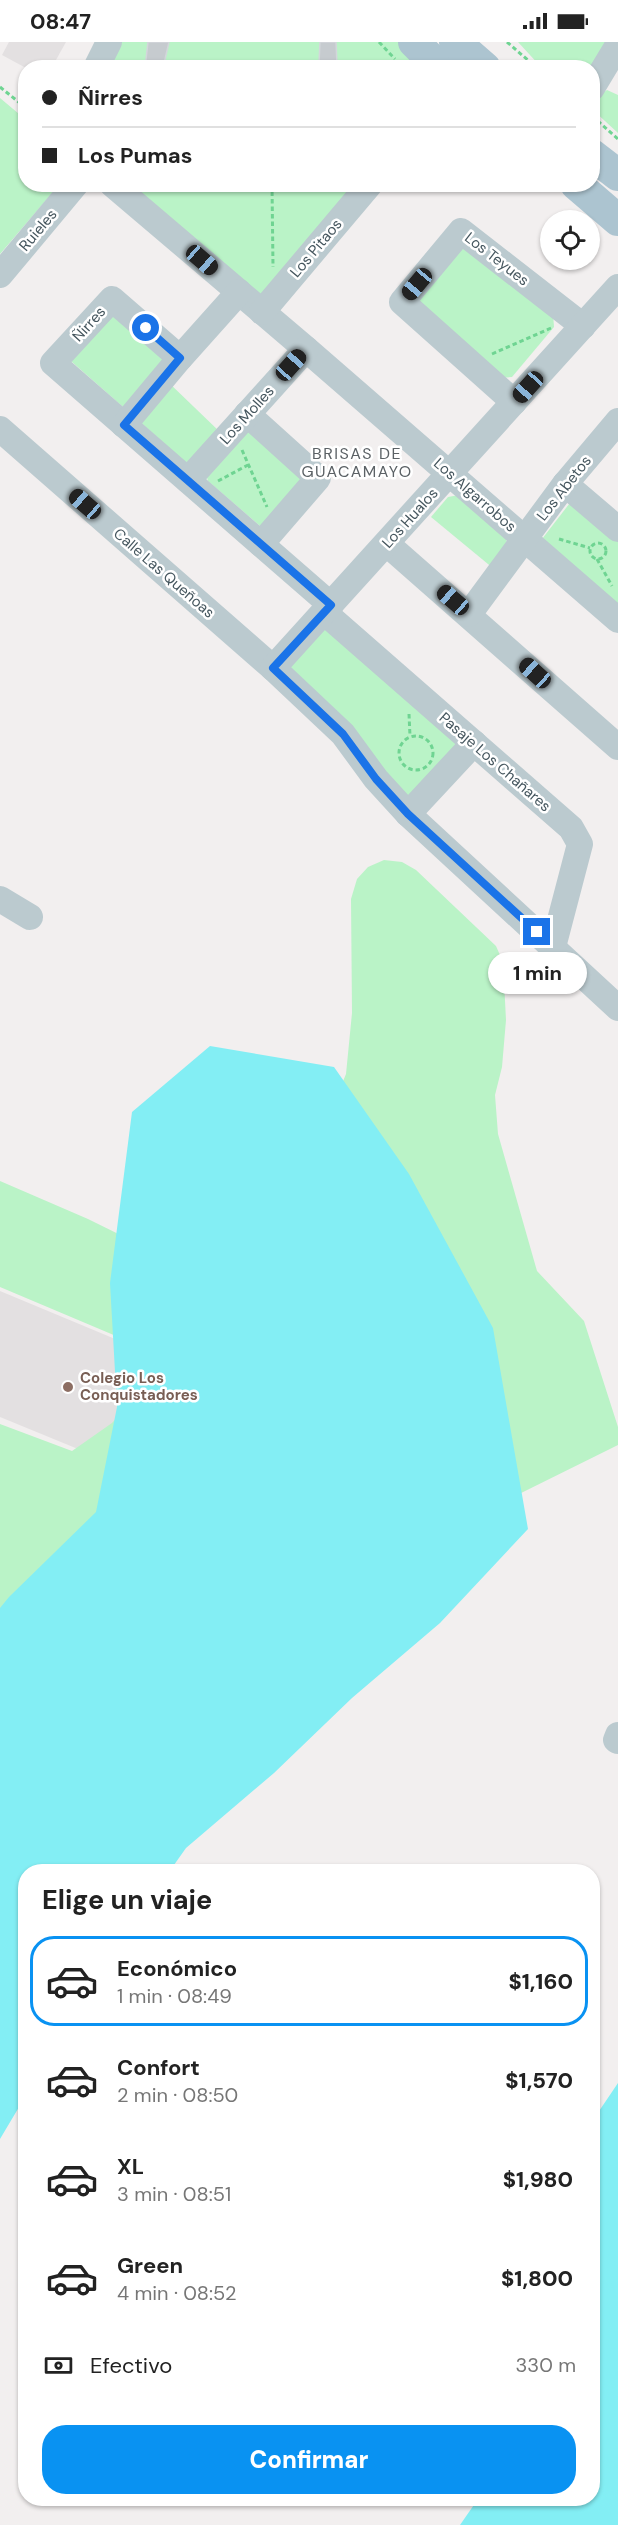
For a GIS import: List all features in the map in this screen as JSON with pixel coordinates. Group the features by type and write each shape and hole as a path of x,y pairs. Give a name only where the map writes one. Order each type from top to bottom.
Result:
{"main road":[{"path":"456,42 476,60"},
{"path":"406,52 423,60"},
{"path":"600,161 618,176"},
{"path":"585,192 618,220"}],"street":[{"path":"100,60 109,42"},
{"path":"600,79 614,62"},
{"name":"Ruieles","path":"0,275 69,192"},
{"name":"Los Algarrobos","path":"121,192 618,620"},
{"name":"Los Pitaos","path":"262,312 363,192"},
{"name":"Los Teyues","path":"514,402 402,302 461,231 578,322"},
{"name":"Los Hualos","path":"273,668 514,402 578,322 618,286"},
{"path":"124,425 239,292"},
{"name":"Ñirres","path":"53,363 112,298 180,358"},
{"name":"Los Molles","path":"193,485 241,422 306,349"},
{"name":"Pasaje Los Chañares","path":"53,363 193,485 268,535 328,609 571,828 580,844 553,947"},
{"name":"Los Abetos","path":"469,614 565,484 618,421"},
{"path":"241,422 318,478 268,535"},
{"name":"Calle Las Queñoas","path":"0,429 273,668 343,734 376,779 408,814 618,1008"},
{"path":"565,484 618,529"},
{"path":"387,544 618,747"},
{"path":"408,814 474,743"},
{"path":"0,899 30,917"}],"path":[{"path":"379,42 406,52"},
{"path":"507,42 528,60"},
{"path":"0,87 18,102"},
{"path":"600,123 618,139"},
{"path":"272,192 273,274"},
{"path":"471,364 578,322"},
{"path":"241,422 249,465 268,535"},
{"path":"193,485 249,465"},
{"path":"597,559 602,558 606,551 600,543 592,545 591,555 597,559 615,591"},
{"path":"409,706 410,736"},
{"path":"410,736 421,736 427,739 433,748 432,760 419,770 407,768 398,754 401,743 410,736"}],"shaded area":[{"path":"9,42 66,42 56,60 18,60 18,64 2,55"},
{"name":"Colegio Los Conquistadores","path":"0,1291 156,1356 95,1456 0,1417"}],"green space":[{"path":"100,42 403,42 420,60 91,60"},
{"path":"518,42 609,42 597,60 535,60"},
{"path":"607,90 618,95 618,133 600,116 600,95"},
{"path":"0,98 18,113 18,192 53,192 0,254"},
{"path":"130,192 352,192 264,294 251,295"},
{"path":"464,242 553,313 554,327 512,377 498,378 414,299"},
{"path":"110,309 168,360 123,407 72,362 71,353"},
{"path":"167,381 221,433 186,463 139,421"},
{"path":"253,427 306,482 260,526 208,481 205,471"},
{"path":"459,495 506,537 508,550 494,569 431,517 448,497"},
{"path":"573,499 618,537 618,604 542,539"},
{"path":"326,627 463,740 412,800 291,676 291,664"},
{"path":"384,860 402,862 416,870 496,946 503,962 506,1020 502,1067 495,1095 498,1134 537,1271 584,1321 618,1427 618,1445 501,1503 36,1864 18,1864 18,1935 0,2076 0,1424 72,1451 112,1423 132,1401 161,1355 0,1287 0,1181 88,1219 161,1255 329,1115 346,1074 352,1013 351,899 357,879 368,867"}],"water":[{"path":"210,1046 334,1067 409,1174 493,1328 528,1529 440,1623 352,1698 274,1773 186,1848 175,1864 18,1864 18,2109 0,2139 0,1608 96,1512 117,1407 110,1283 132,1112"},
{"path":"618,2083 618,2525 460,2525 473,2506 600,2506 600,2110"}],"building":[{"path":"148,42 169,42 165,60 146,60"},
{"path":"320,42 336,42 337,60 319,60"}],"place":[{"name":"Colegio Los Conquistadores","path":"68,1387"}],"district":[{"name":"BRISAS DE GUACAMAYO","path":"357,462"}],"route":[{"path":"146,328 180,358 124,425 331,605 273,668 343,734 376,779 408,814 537,932"}]}
